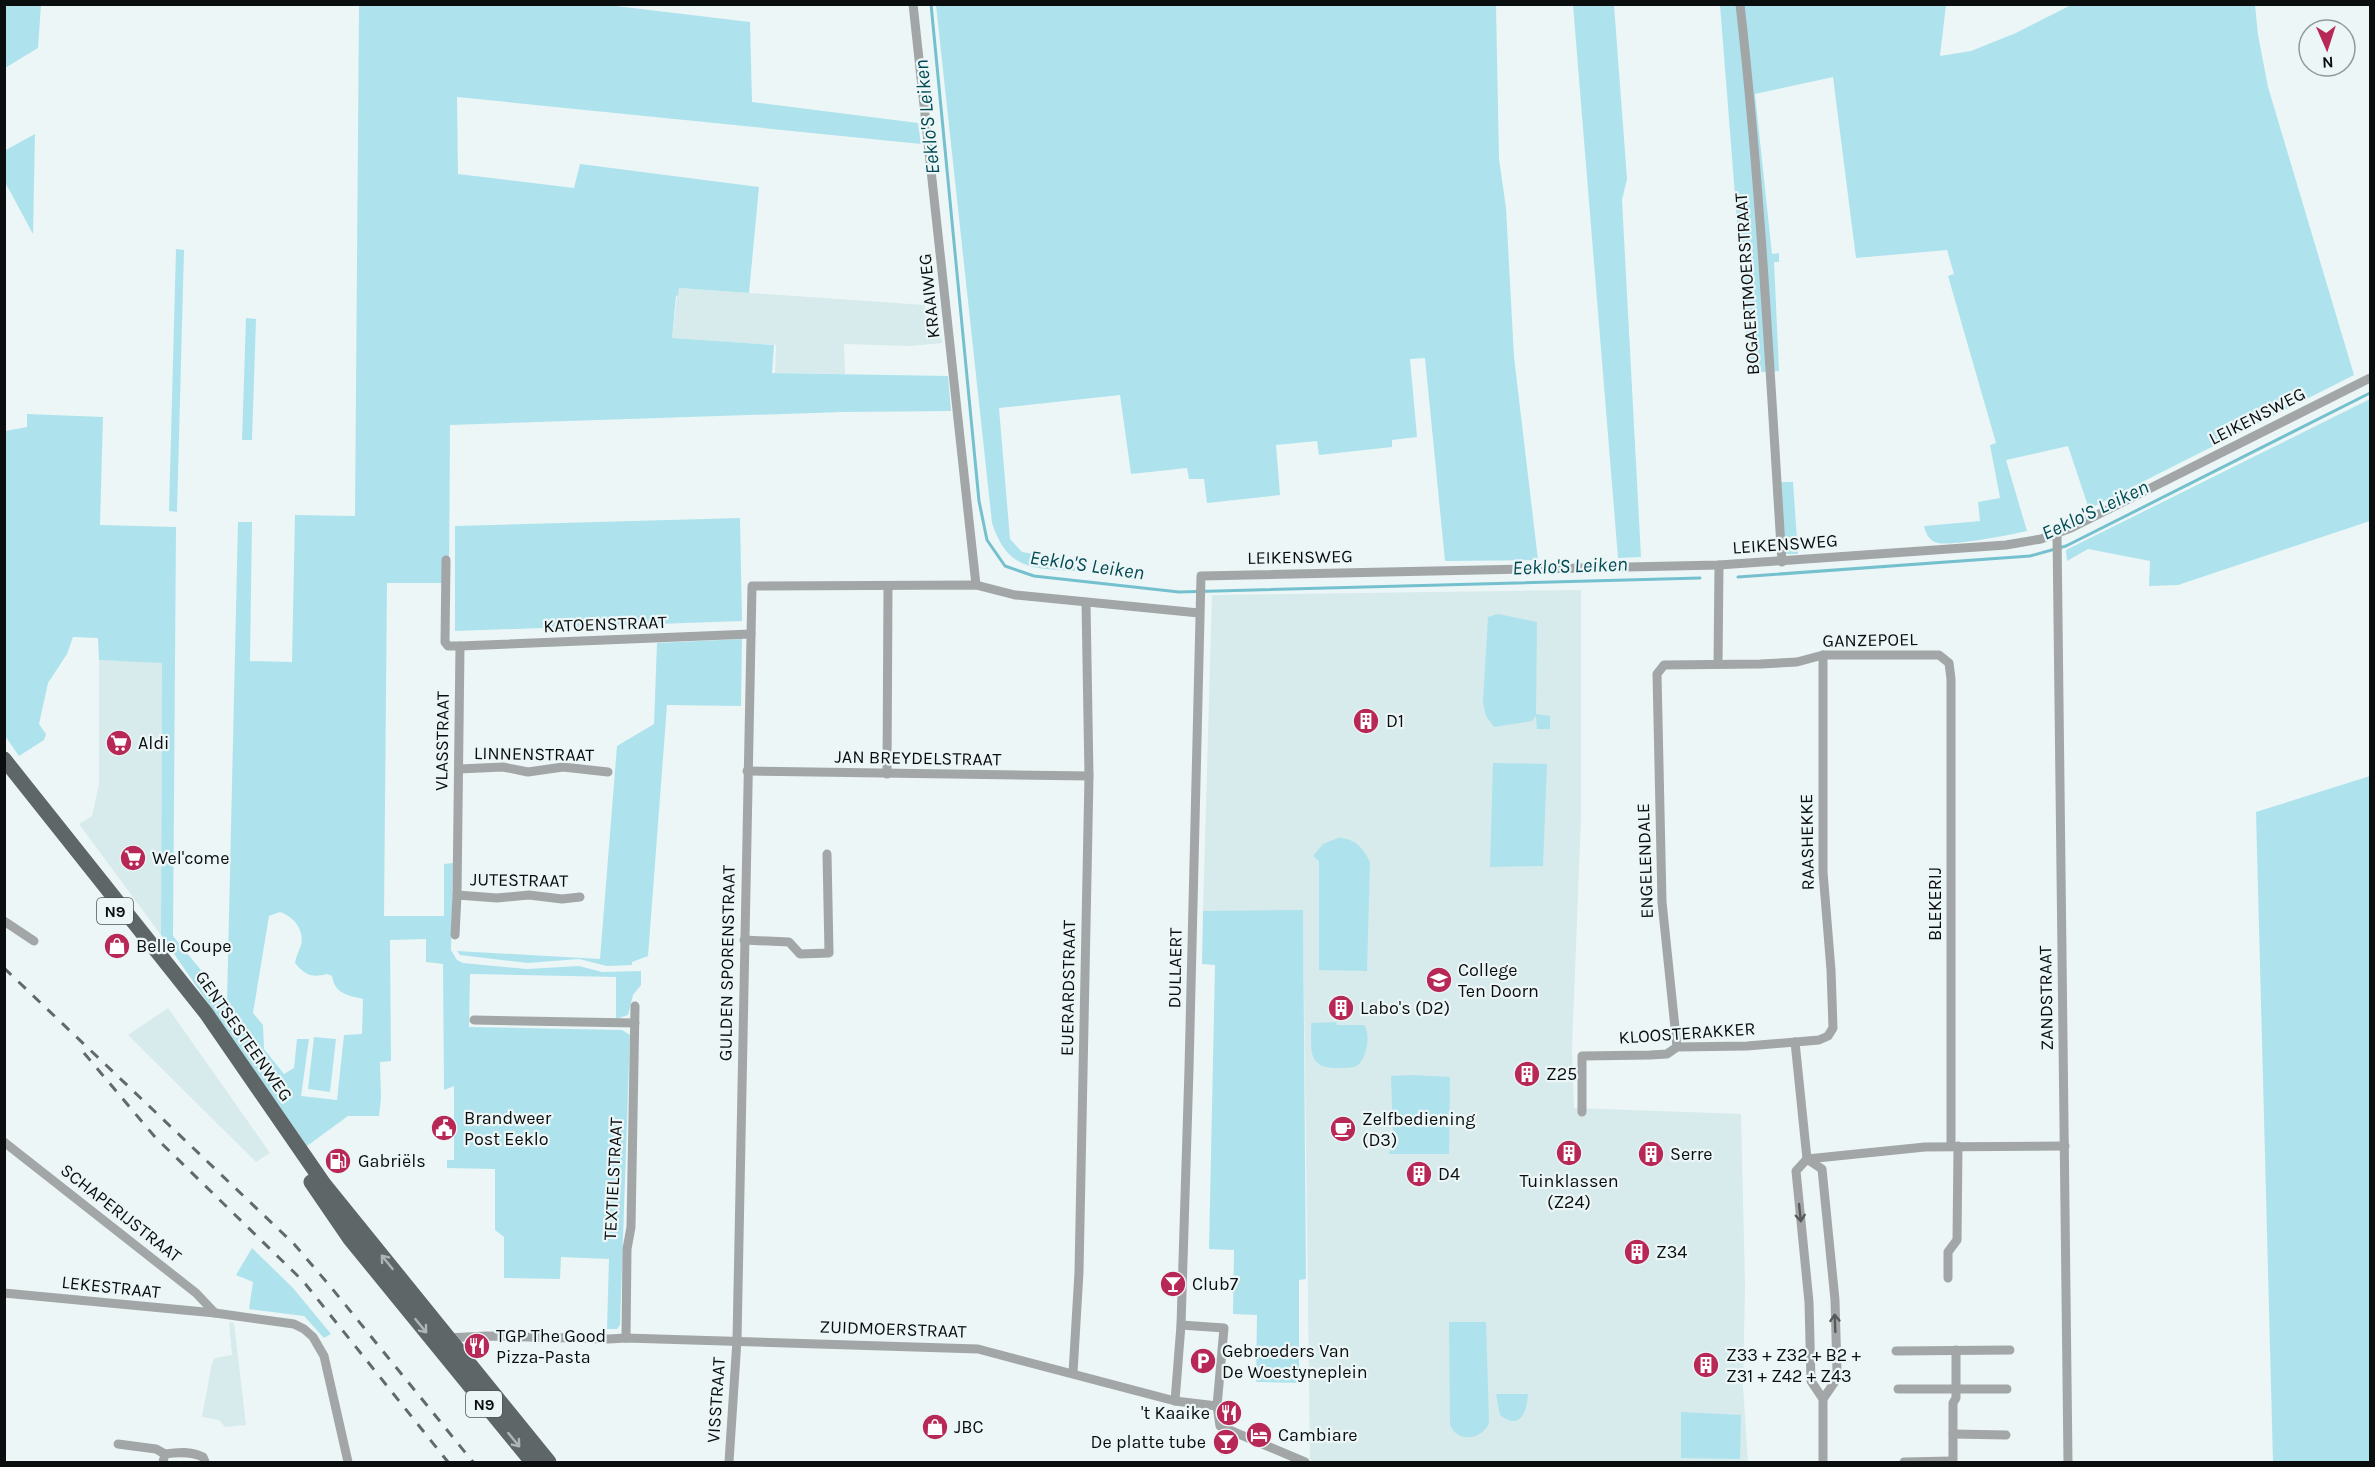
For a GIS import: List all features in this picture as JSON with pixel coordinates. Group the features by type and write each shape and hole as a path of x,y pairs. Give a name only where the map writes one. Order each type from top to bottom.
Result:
{"main road":[{"name":"GENTSESTEENWEG","path":"4,759 206,1013 324,1184 443,1341"},
{"name":"GENTSESTEENWEG","path":"4,772 176,987 341,1227 443,1341"},
{"name":"N9","path":"443,1341 532,1462"},
{"name":"N9","path":"443,1341 549,1462"}],"street":[{"name":"KRAAIWEG","path":"914,4 976,585"},
{"name":"BOGAERTMOERSTRAAT","path":"1740,4 1761,234 1782,562"},
{"name":"LEIKENSWEG","path":"1199,613 1201,576 1719,565 2007,545 2058,537 2097,515 2370,378"},
{"name":"ZANDSTRAAT","path":"2058,537 2068,1462"},
{"path":"446,560 445,642 448,646 460,646"},
{"path":"1718,664 1719,565"},
{"path":"887,774 888,586 976,585 1015,595 1199,613"},
{"name":"GULDEN SPORENSTRAAT","path":"737,1340 752,586 888,586"},
{"name":"EUERARDSTRAAT","path":"1072,1373 1079,1272 1089,776 1086,603"},
{"name":"DULLAERT","path":"1181,1325 1190,1069 1199,613"},
{"name":"KATOENSTRAAT","path":"460,646 751,634"},
{"name":"VLASSTRAAT","path":"455,935 458,895 460,646"},
{"name":"GANZEPOEL","path":"1657,674 1664,665 1797,662 1823,655 1940,655 1949,663"},
{"name":"RAASHEKKE","path":"1823,655 1823,872 1833,1028"},
{"name":"BLEKERIJ","path":"1948,1278 1948,1252 1957,1240 1949,663"},
{"name":"ENGELENDALE","path":"1657,674 1662,902 1677,1047"},
{"name":"LINNENSTRAAT","path":"459,769 503,767 528,772 563,767 608,772"},
{"name":"JAN BREYDELSTRAAT","path":"747,771 1089,776"},
{"path":"744,940 789,942 800,954 829,953 828,854"},
{"name":"JUTESTRAAT","path":"458,895 497,898 530,895 562,899 580,897"},
{"path":"4,921 34,941"},
{"name":"TEXTIELSTRAAT","path":"626,1338 627,1249 631,1227 635,1006"},
{"path":"474,1020 635,1023"},
{"name":"KLOOSTERAKKER","path":"1582,1112 1582,1056 1667,1054 1677,1047 1819,1040 1828,1036 1833,1028"},
{"path":"1795,1042 1807,1159"},
{"name":"SCHAPERIJSTRAAT","path":"4,1142 196,1293 215,1314"},
{"path":"1823,1462 1823,1399 1811,1381 1809,1302 1796,1171 1807,1159 1955,1146 2065,1146"},
{"path":"1807,1159 1822,1169 1835,1300 1836,1380 1823,1399"},
{"name":"LEKESTRAAT","path":"4,1293 294,1324 313,1337 324,1356 348,1462"},
{"path":"1176,1401 1181,1325 1224,1328 1217,1406 1220,1426 1302,1462"},
{"name":"ZUIDMOERSTRAAT","path":"443,1341 510,1336 737,1340 978,1348 1176,1401 1217,1406"},
{"name":"VISSTRAAT","path":"729,1462 737,1340"},
{"path":"1904,1462 1952,1462 1956,1350"},
{"path":"1896,1351 2010,1350"},
{"path":"1898,1389 2007,1389"},
{"path":"1953,1434 2006,1435"},
{"path":"118,1444 156,1449 164,1458 196,1454 203,1457 205,1462"}],"shaded area":[{"path":"599,4 750,22 752,102 918,123 921,144 457,97 458,174 574,188 580,164 759,187 749,293 679,288 676,296 672,338 774,345 772,373 948,376 951,411 843,412 450,425 449,583 387,583 384,916 444,916 444,864 453,863 451,950 457,960 463,963 527,969 579,966 602,972 641,971 641,985 633,995 628,1015 616,1019 616,977 470,974 469,1027 622,1030 630,1035 620,1325 617,1329 607,1329 609,1259 561,1257 560,1279 504,1278 504,1237 495,1230 495,1169 447,1168 447,1160 454,1160 454,1086 444,1090 443,964 426,962 426,939 390,940 391,1061 380,1062 379,1116 348,1116 307,1146 161,935 162,663 99,660 98,638 73,637 67,654 48,683 39,724 46,734 44,740 19,756 5,736 5,431 27,427 27,414 103,417 100,525 176,527 173,936 227,1002 238,522 252,522 250,661 292,662 295,515 355,516 359,5","holes":["280,912 300,929 302,939 295,963 305,973 332,976 339,990 347,995 363,999 362,1034 344,1035 337,1100 301,1096 309,1039 297,1039 294,1068 284,1074 264,1049 263,1025 253,1013 269,916"]},
{"path":"4,5 41,5 38,48 5,68"},
{"path":"936,5 1496,5 1499,159 1506,208 1514,357 1538,560 1445,561 1425,358 1410,359 1417,437 1392,440 1392,447 1319,455 1317,441 1276,445 1280,495 1207,503 1204,479 1189,479 1187,468 1131,474 1120,395 999,408 1010,539 1022,552 1075,561 1075,571 1033,567 1013,558 1005,550 992,523"},
{"path":"1573,5 1614,5 1627,179 1622,200 1641,557 1618,558"},
{"path":"1720,5 1946,5 1940,56 1971,51 2016,33 2071,5 2255,5 2268,87 2354,375 2089,509 2068,446 2006,460 2027,531 1957,543 1946,544 1932,541 1924,526 1980,521 1978,502 2000,498 1990,445 1996,443 1948,276 1954,274 1947,250 1856,258 1833,77 1755,94 1772,254 1779,253 1779,262 1774,262 1779,371 1749,373"},
{"path":"35,134 33,234 5,182 4,151"},
{"path":"176,249 184,250 177,512 169,511"},
{"path":"678,288 925,305 925,315 940,327 942,343 910,346 844,344 845,374 775,373 776,345 672,338"},
{"path":"246,318 256,319 252,440 242,440"},
{"path":"2370,399 2370,521 2178,585 2149,586 2150,561 2088,549 2067,561 2066,550"},
{"path":"1780,482 1793,482 1798,554 1785,554"},
{"path":"740,518 742,621 455,631 455,526"},
{"name":"College Ten Doorn","path":"1581,590 1581,817 1572,1049 1574,1108 1741,1114 1745,1285 1743,1387 1748,1462 1317,1462 1310,1460 1303,911 1203,911 1212,595"},
{"path":"1498,614 1537,622 1536,714 1550,716 1550,729 1537,729 1536,716 1532,721 1494,727 1486,716 1483,703 1488,617"},
{"path":"742,639 741,706 667,705 648,956 632,962 632,965 607,966 579,959 528,963 460,955 457,951 600,959 617,746 654,724 657,643"},
{"path":"99,660 162,662 161,935 79,824 92,816 99,784"},
{"path":"1493,763 1547,764 1543,866 1490,867"},
{"path":"2370,776 2370,1462 2273,1462 2256,812"},
{"path":"1344,838 1358,845 1370,862 1367,971 1319,970 1319,861 1313,856 1323,844"},
{"path":"1303,910 1306,1279 1299,1280 1299,1383 1256,1382 1257,1315 1233,1314 1234,1250 1209,1249 1215,965 1202,964 1203,911"},
{"path":"168,1008 270,1153 256,1162 128,1035"},
{"path":"1336,1022 1337,1025 1364,1025 1366,1029 1365,1052 1357,1066 1327,1067 1315,1061 1312,1055 1311,1023"},
{"path":"314,1037 336,1039 330,1092 308,1089"},
{"path":"1391,1076 1450,1077 1449,1154 1389,1154 1393,1137"},
{"path":"252,1248 293,1288 331,1334 324,1338 304,1316 249,1309 253,1282 236,1275"},
{"path":"229,1322 234,1323 246,1425 225,1427 219,1420 202,1417 212,1363 215,1358 232,1355"},
{"path":"1449,1322 1486,1322 1489,1422 1482,1433 1476,1436 1458,1435 1450,1424"},
{"path":"1496,1394 1528,1394 1526,1407 1521,1417 1513,1421 1500,1415"},
{"path":"1681,1412 1741,1415 1740,1459 1681,1458"}],"waterway":[{"name":"Eeklo'S Leiken","path":"931,4 979,501 987,540 1005,566 1034,576 1179,592 1700,578"},
{"name":"Eeklo'S Leiken","path":"1738,577 2030,556 2066,546 2370,393"}],"railway":[{"path":"4,968 294,1244 473,1462"},
{"path":"84,1053 155,1137 303,1281 448,1462"}],"place":[{"name":"D1","path":"1366,721"},
{"name":"Aldi","path":"119,743"},
{"name":"Wel'come","path":"133,858"},
{"name":"Belle Coupe","path":"117,946"},
{"name":"College Ten Doorn","path":"1439,980"},
{"name":"Labo's (D2)","path":"1341,1008"},
{"name":"Z25","path":"1527,1074"},
{"name":"Brandweer Post Eeklo","path":"444,1128"},
{"name":"Zelfbediening (D3)","path":"1343,1129"},
{"name":"Tuinklassen (Z24)","path":"1569,1153"},
{"name":"Serre","path":"1651,1154"},
{"name":"Gabriëls","path":"338,1161"},
{"name":"D4","path":"1419,1174"},
{"name":"Z34","path":"1637,1252"},
{"name":"Club7","path":"1173,1284"},
{"name":"TGP The Good Pizza-Pasta","path":"477,1346"},
{"name":"Gebroeders Van De Woestyneplein","path":"1203,1361"},
{"name":"Z33 + Z32 + B2 + Z31 + Z42 + Z43","path":"1706,1365"},
{"name":"'t Kaaike","path":"1229,1413"},
{"name":"JBC","path":"935,1427"},
{"name":"Cambiare","path":"1259,1435"},
{"name":"De platte tube","path":"1226,1442"}]}
